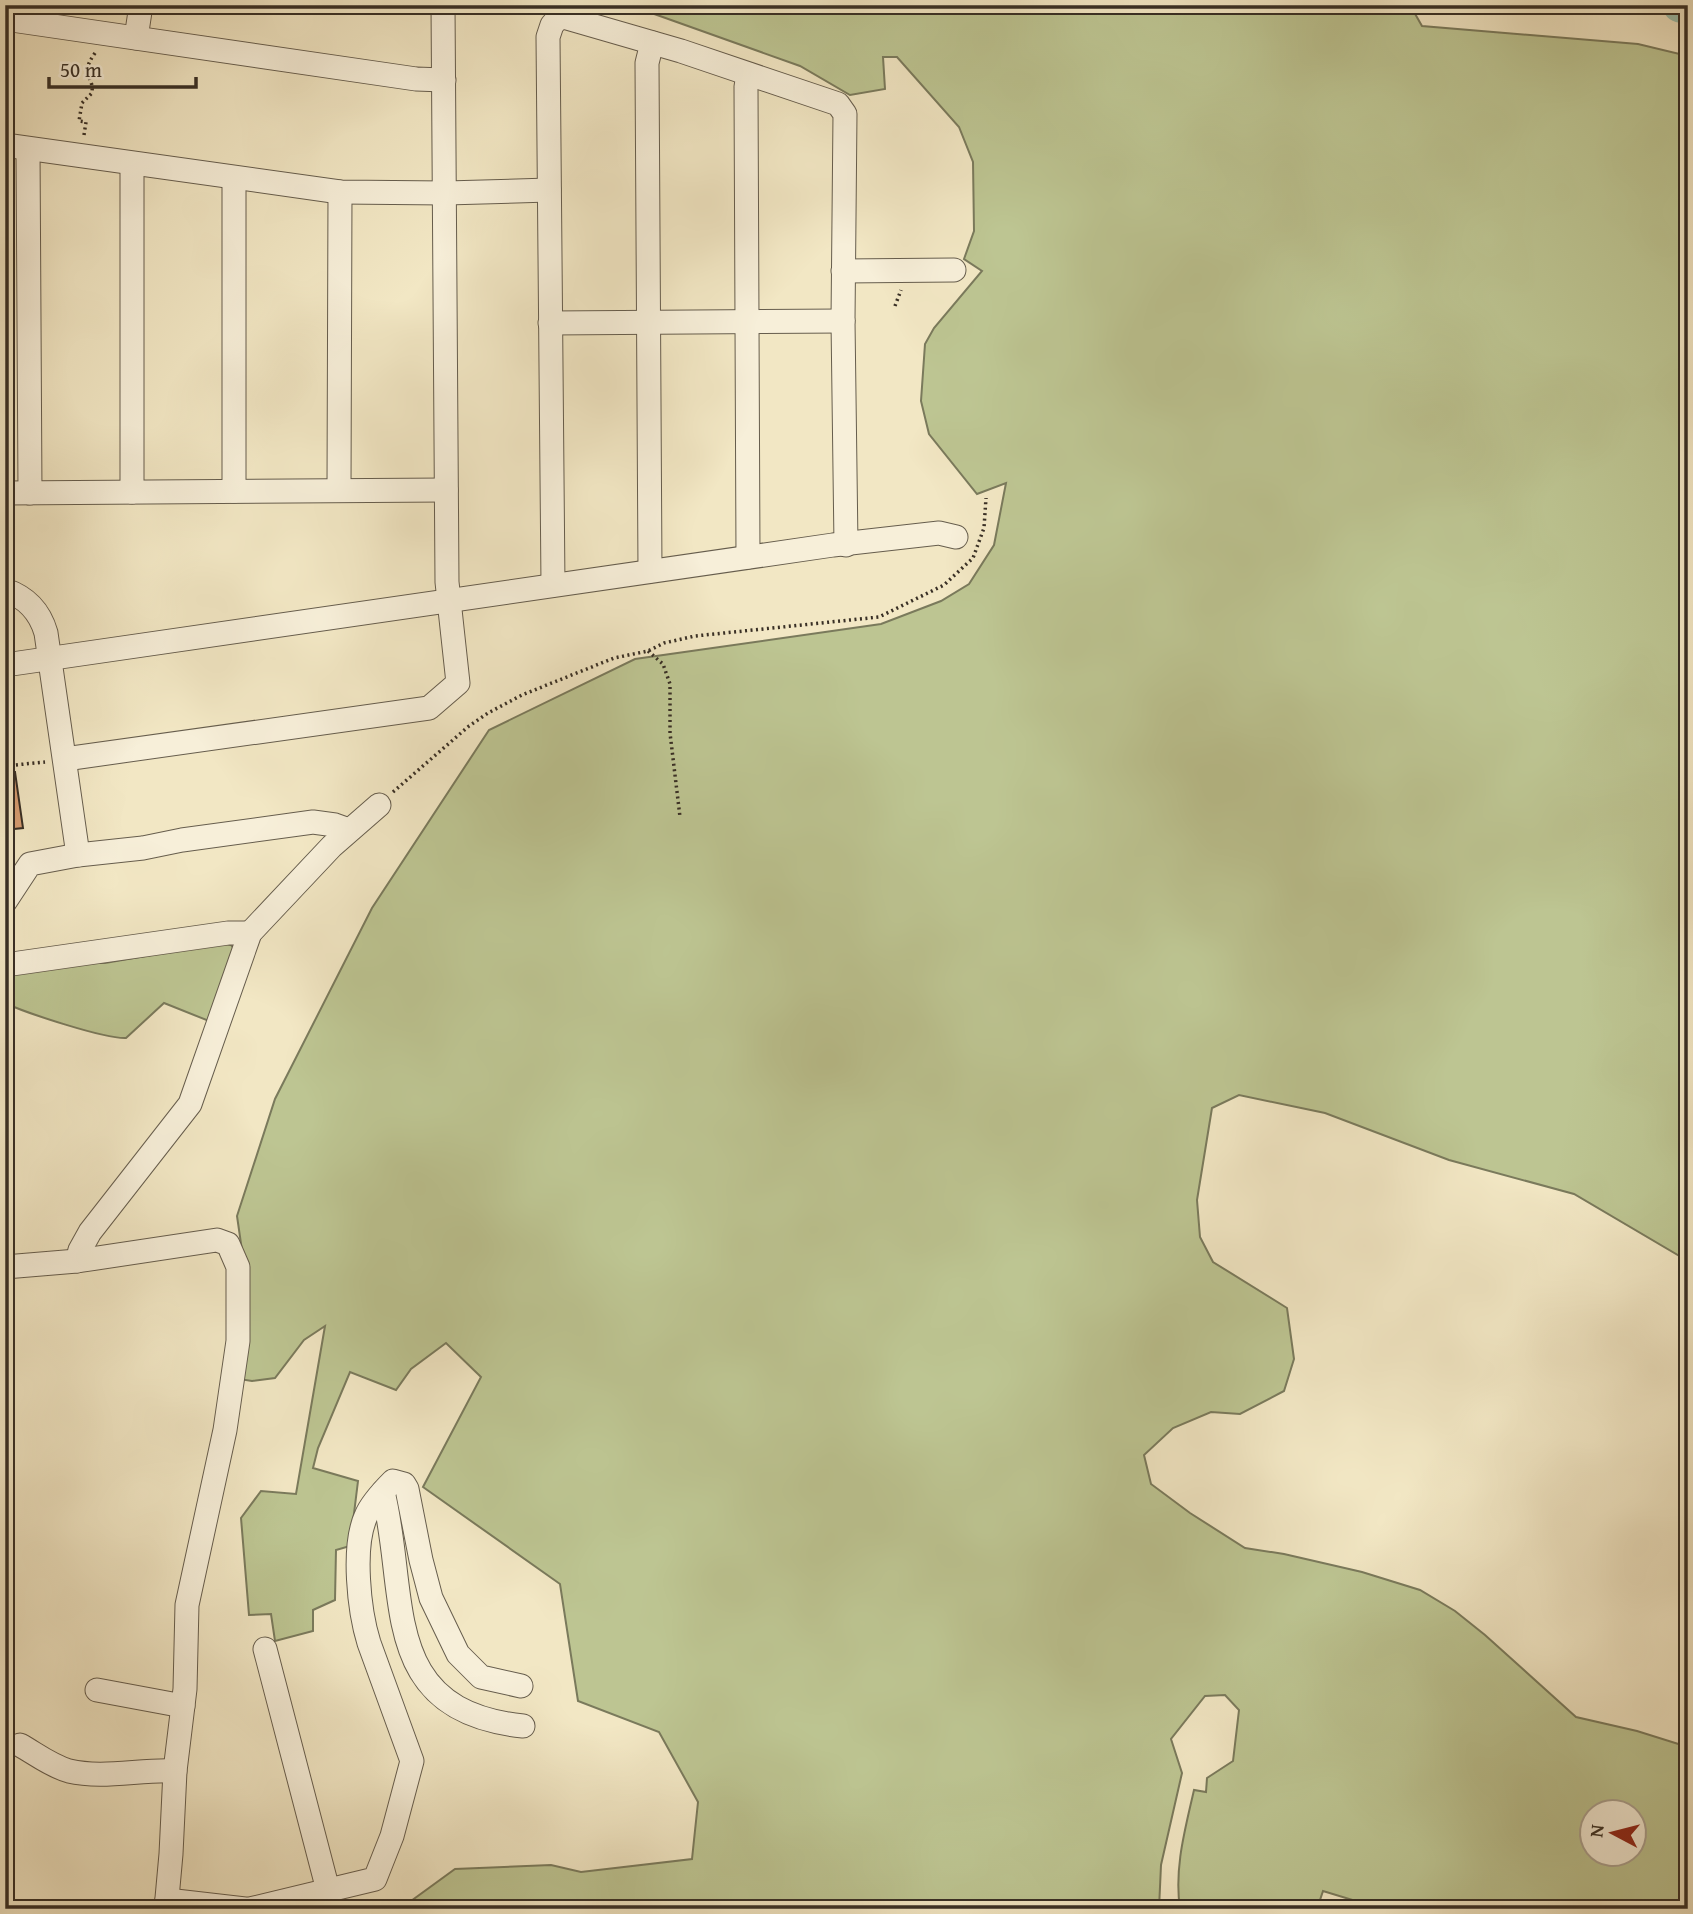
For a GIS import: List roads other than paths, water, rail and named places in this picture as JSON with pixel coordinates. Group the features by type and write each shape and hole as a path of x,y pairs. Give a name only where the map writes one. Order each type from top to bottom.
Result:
{"street":[{"path":"136,38 141,5"},
{"path":"58,760 429,708 458,683 448,601 443,5"},
{"path":"553,585 548,37 552,25 560,16 838,104 845,114 843,321 846,545"},
{"path":"5,19 416,79 444,80"},
{"path":"650,571 648,63 652,43"},
{"path":"748,75 748,557"},
{"path":"5,145 340,192 549,190"},
{"path":"28,149 30,493"},
{"path":"132,164 132,492"},
{"path":"234,178 234,491"},
{"path":"339,489 340,192"},
{"path":"844,271 954,270"},
{"path":"550,323 843,321"},
{"path":"5,493 446,490"},
{"path":"5,665 748,557 939,533 956,537"},
{"path":"5,590 26,601 39,616 46,633 51,658 58,760 78,855"},
{"path":"77,1261 90,1232 190,1104 250,933 349,830 379,805"},
{"path":"5,902 30,864 313,822 349,830"},
{"path":"5,965 228,933 250,933"},
{"path":"5,1267 77,1261 217,1240 228,1244 238,1267 238,1341 225,1430 187,1605 183,1706 175,1770 167,1904 247,1909 330,1900 375,1880 391,1836 412,1761 369,1643 359,1596 362,1526 366,1514 393,1481 400,1481 407,1489 431,1598 458,1654 481,1677 521,1686"},
{"path":"383,1492 400,1611 410,1652 425,1681 460,1710 523,1726"},
{"path":"265,1648 330,1900"},
{"path":"97,1690 183,1706"},
{"path":"20,1745 50,1764 68,1771 84,1773 175,1770"}],"waterway":[{"path":"1680,5 1688,7"}]}
